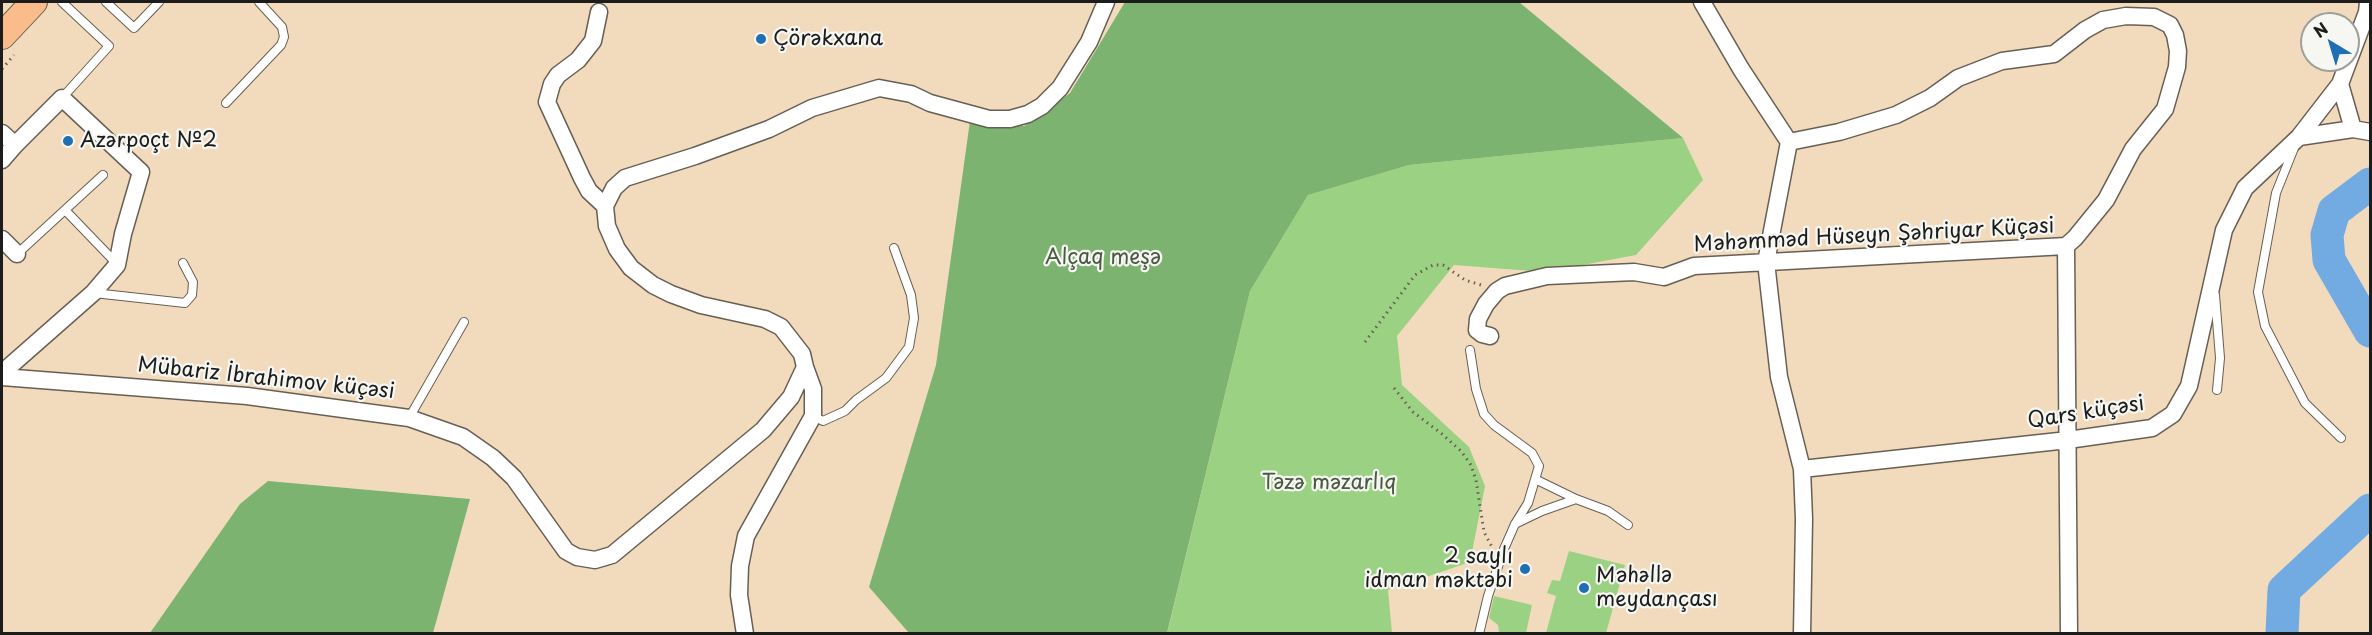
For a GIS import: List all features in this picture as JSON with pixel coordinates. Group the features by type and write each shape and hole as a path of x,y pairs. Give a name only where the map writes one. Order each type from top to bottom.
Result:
{"main road":[{"path":"2,36 34,2"}],"street":[{"path":"745,633 739,595 740,566 746,536 813,416 813,389 802,354 781,327 765,319 701,305 671,294 653,285 631,268 617,249 608,226 605,206 614,188 625,178 769,129 812,108 879,88 910,94 930,103 989,119 1010,119 1028,114 1042,106 1060,88 1089,42 1106,2"},
{"path":"1702,2 1741,69 1789,142 1766,262 1779,377 1802,469 1804,519 1802,633"},
{"path":"2353,129 2340,84 2367,12 2368,2"},
{"path":"597,7 593,41 578,60 558,75 552,84 547,102 582,178 589,190 605,206"},
{"name":"Məhəmməd Hüseyn Şəhriyar Küçəsi","path":"1497,291 1505,286 1547,276 1634,272 1664,277 1694,267 2066,246 2106,200 2133,149 2165,109 2177,67 2178,51 2175,35 2170,25 2154,17 2126,16 2103,20 2085,30 2054,54 2002,61 1958,78 1930,98 1896,115 1839,132 1789,142"},
{"name":"Qars küçəsi","path":"1802,469 2068,440 2152,428 2173,414 2189,386 2224,230 2245,188 2299,137 2340,84"},
{"path":"2,160 62,98 141,172 123,234 117,265 93,293 2,375"},
{"path":"2299,137 2353,129 2370,132"},
{"path":"2,133 15,145"},
{"path":"2,239 17,254"},
{"name":"Məhəmməd Hüseyn Şəhriyar Küçəsi","path":"2066,246 2069,633"},
{"path":"1490,336 1477,330 1478,319 1486,304 1497,291"},
{"name":"Mübariz İbrahimov küçəsi","path":"2,375 246,396 409,418 463,437 493,458 514,478 566,552 577,557 596,560 612,555 763,430 791,397 806,367"}],"lane":[{"path":"62,2 109,46 62,98"},
{"path":"106,2 134,28 159,2"},
{"path":"226,103 281,45 284,37 282,27 259,2"},
{"path":"2299,137 2276,193 2258,292 2265,326 2305,403 2341,438"},
{"path":"17,254 103,175"},
{"path":"65,210 117,265"},
{"path":"813,416 823,421 845,411 886,378 909,347 914,318 913,307 894,248"},
{"path":"93,293 185,303 192,295 193,282 183,263"},
{"path":"2214,279 2220,358 2217,390"},
{"path":"409,418 464,322"},
{"path":"1470,350 1476,389 1484,414 1494,425 1522,444 1537,459 1539,466 1537,480 1528,503 1515,524 1488,596 1479,633"},
{"path":"1537,480 1608,512 1628,525"},
{"path":"1515,524 1576,499"}],"path":[{"path":"1365,342 1415,275 1433,264 1443,265 1465,280 1497,291"},
{"path":"1394,388 1413,412 1461,451 1471,465 1476,480 1484,532 1501,561"}],"green space":[{"name":"Alçaq meşə","path":"1125,2 1519,2 1683,138 1409,165 1308,195 1250,291 1167,633 909,633 869,587 936,365 970,121 1024,126 1070,93"},
{"name":"Təzə məzarlıq","path":"1683,138 1703,180 1636,255 1545,272 1454,265 1397,336 1402,385 1469,447 1485,486 1470,562 1388,590 1392,633 1167,634 1250,291 1308,195 1409,165"},
{"path":"268,481 470,499 433,633 150,633 240,504"},
{"name":"Məhəllə meydançası","path":"1569,551 1625,565 1606,633 1546,633 1556,596 1547,593 1552,580 1560,581"},
{"path":"1494,596 1532,605 1526,633 1499,633 1498,625 1489,618"}],"waterway":[{"path":"2370,184 2334,211 2327,235 2329,260 2370,331"},
{"path":"2282,634 2284,590 2370,510"}],"place":[{"name":"Çörəkxana","path":"761,39"},
{"name":"Azərpoçt №2","path":"68,141"},
{"name":"2 saylı idman məktəbi","path":"1525,569"},
{"name":"Məhəllə meydançası","path":"1584,588"}]}
